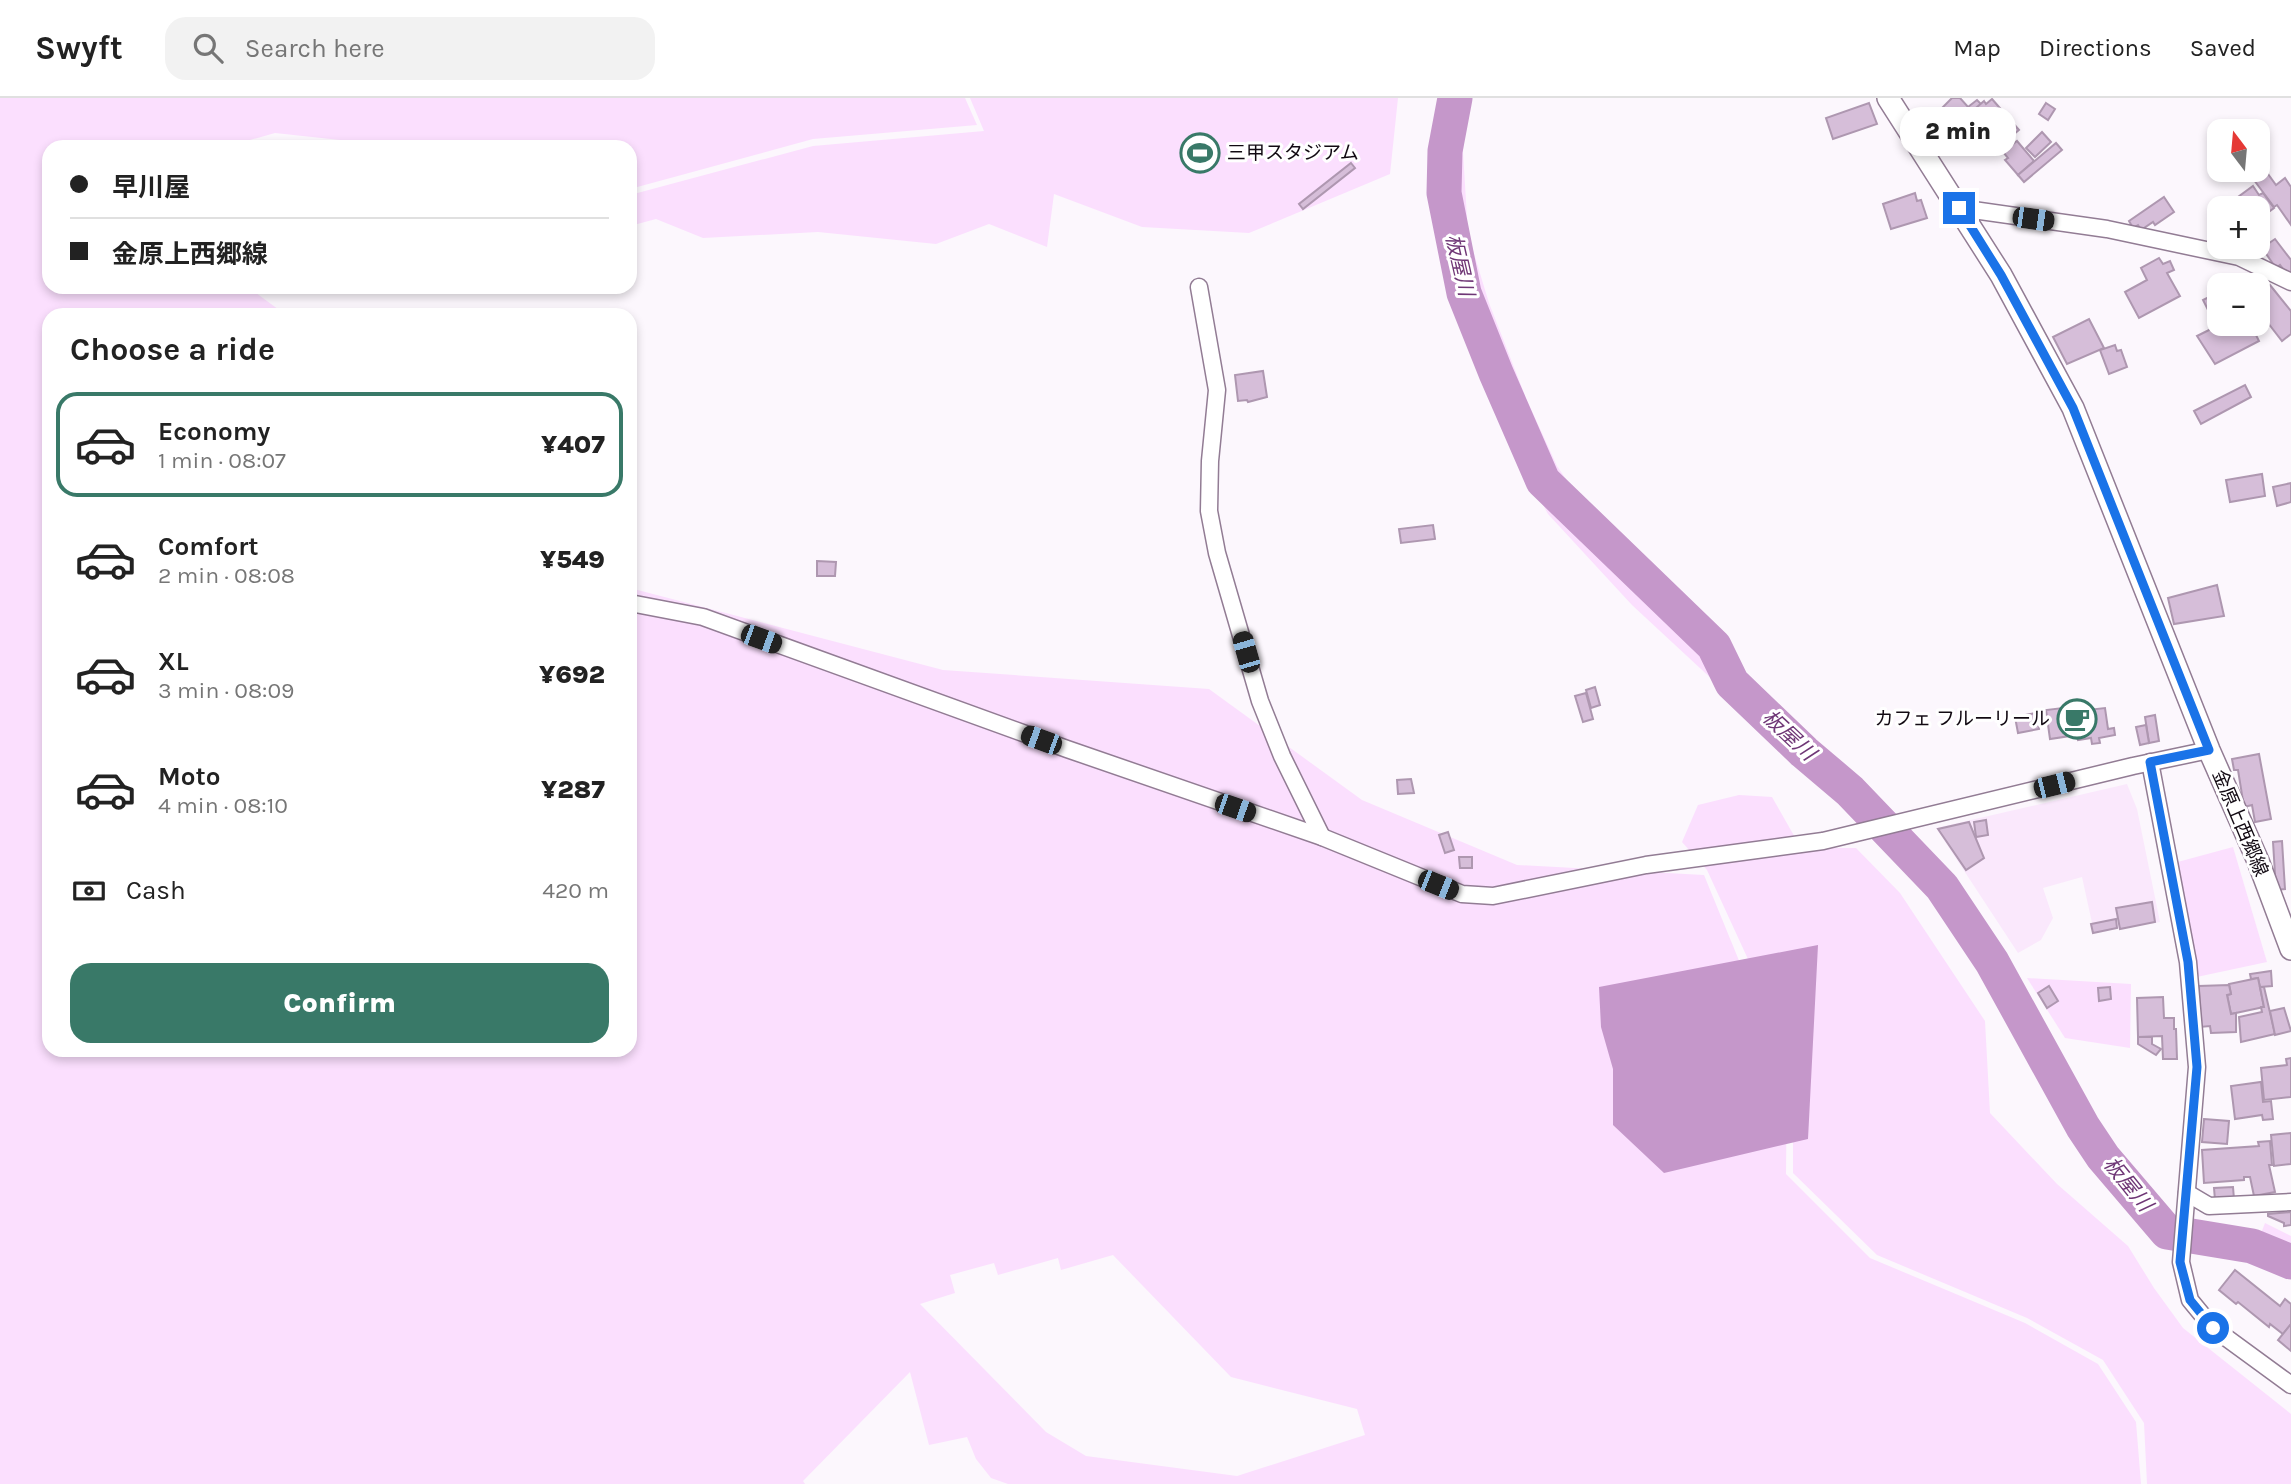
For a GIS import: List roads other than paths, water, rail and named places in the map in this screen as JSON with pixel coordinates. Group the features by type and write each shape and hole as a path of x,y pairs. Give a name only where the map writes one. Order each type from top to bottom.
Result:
{"main road":[{"name":"金原上西郷線","path":"1888,98 2001,275 2073,408 2209,750 2258,861 2291,950"}],"street":[{"path":"1959,208 2107,229 2239,257 2291,282"},
{"path":"1199,287 1217,390 1210,461 1209,511 1217,552 1260,701 1282,756 1322,837"},
{"path":"637,604 703,617 1067,749 1322,837 1462,894 1493,896 1646,865 1823,841 2209,750"},
{"path":"2150,762 2188,962 2197,1067 2180,1262 2190,1300 2213,1328 2291,1385"},
{"path":"2187,1198 2209,1206 2291,1202"}],"waterway":[{"name":"板屋川","path":"1455,98 1445,151 1444,193 1464,293 1543,481 1714,646 1732,683 1804,752 1850,791 1942,887 1992,962 2083,1127 2103,1157 2167,1232 2252,1246 2291,1262"}],"place":[{"name":"三甲スタジアム","path":"1200,153"},
{"name":"カフェ フルーリール","path":"2077,719"}]}
